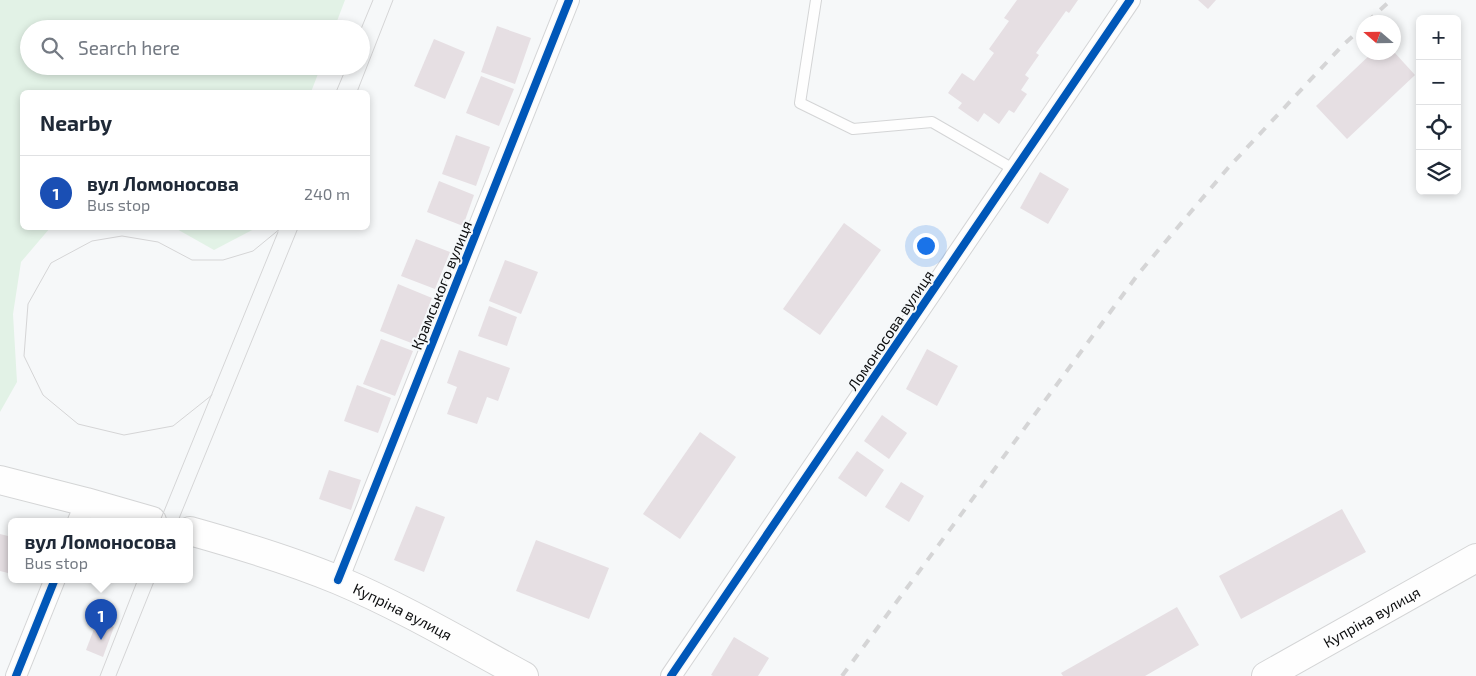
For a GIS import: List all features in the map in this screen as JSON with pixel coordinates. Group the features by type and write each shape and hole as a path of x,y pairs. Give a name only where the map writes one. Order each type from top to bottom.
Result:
{"main road":[{"path":"0,480 82,512 129,518"},
{"name":"Купріна вулиця","path":"193,532 262,551 338,580 406,613 524,676"},
{"name":"Купріна вулиця","path":"1266,676 1475,561"}],"street":[{"name":"Крамського вулиця","path":"338,580 569,0"},
{"name":"Ломоносова вулиця","path":"671,676 1130,0"},
{"path":"16,676 53,583"}],"lane":[{"path":"816,0 800,103 853,129 932,122 1015,170"}],"green space":[{"path":"0,0 345,0 337,20 20,20 20,75 318,75 312,90 20,90 20,230 48,230 21,262 13,314 17,382 0,412"},
{"path":"179,230 252,230 214,250"}],"building":[{"path":"1017,0 1078,0 1069,13 1066,11 1036,53 1039,55 1025,75 1029,78 1021,90 1027,94 1014,113 1009,110 999,124 984,113 978,122 958,108 962,103 948,93 962,73 974,81 994,53 989,49 1009,21 1004,18"},
{"path":"1198,0 1216,0 1208,9"},
{"path":"497,26 531,38 515,84 481,72"},
{"path":"434,39 465,52 445,99 414,86"},
{"path":"1365,60 1401,60 1415,75 1347,139 1316,106"},
{"path":"481,76 514,89 499,126 466,113"},
{"path":"456,135 490,147 476,186 442,174"},
{"path":"1040,172 1069,189 1048,224 1020,208"},
{"path":"439,181 474,195 463,226 427,212"},
{"path":"844,223 881,250 820,335 783,309"},
{"path":"416,239 450,252 435,289 401,276"},
{"path":"505,260 538,272 521,314 489,301"},
{"path":"398,284 432,298 414,344 380,331"},
{"path":"489,306 517,317 507,346 478,336"},
{"path":"381,339 413,351 395,396 363,384"},
{"path":"927,349 958,366 937,406 906,389"},
{"path":"459,350 510,368 498,401 487,397 477,424 447,414 457,387 447,383"},
{"path":"357,385 391,398 378,433 344,421"},
{"path":"882,415 907,433 889,459 864,441"},
{"path":"700,432 736,457 680,539 643,514"},
{"path":"857,451 884,470 866,497 838,478"},
{"path":"329,470 361,480 351,510 319,499"},
{"path":"901,482 924,496 909,522 885,507"},
{"path":"416,506 445,517 424,572 394,560"},
{"path":"1342,509 1366,552 1241,619 1219,576"},
{"path":"0,534 8,536 8,573 0,571"},
{"path":"536,540 609,568 589,619 516,591"},
{"path":"1177,607 1199,645 1145,676 1063,676 1061,673"},
{"path":"97,621 114,627 103,657 86,650"},
{"path":"734,637 769,658 758,676 711,675"}],"tram line":[{"path":"365,20 373,0"},
{"path":"370,59 393,0"},
{"path":"337,90 343,75"},
{"path":"358,90 364,75"},
{"path":"212,395 173,426 124,435 78,424 43,395 24,356 28,304 51,263 92,241 122,236 158,242 192,260 223,260 253,251 279,230"},
{"path":"179,518 297,230"},
{"path":"161,518 278,232"},
{"path":"100,676 136,583"},
{"path":"116,676 153,583"}],"railway":[{"path":"1375,15 1391,0"},
{"path":"842,676 1139,273 1228,168 1356,33"}],"cycle path":[{"path":"338,580 569,0"},
{"path":"671,676 1130,0"},
{"path":"16,676 53,583"}],"place":[{"name":"вул Ломоносова","path":"101,640"}]}
